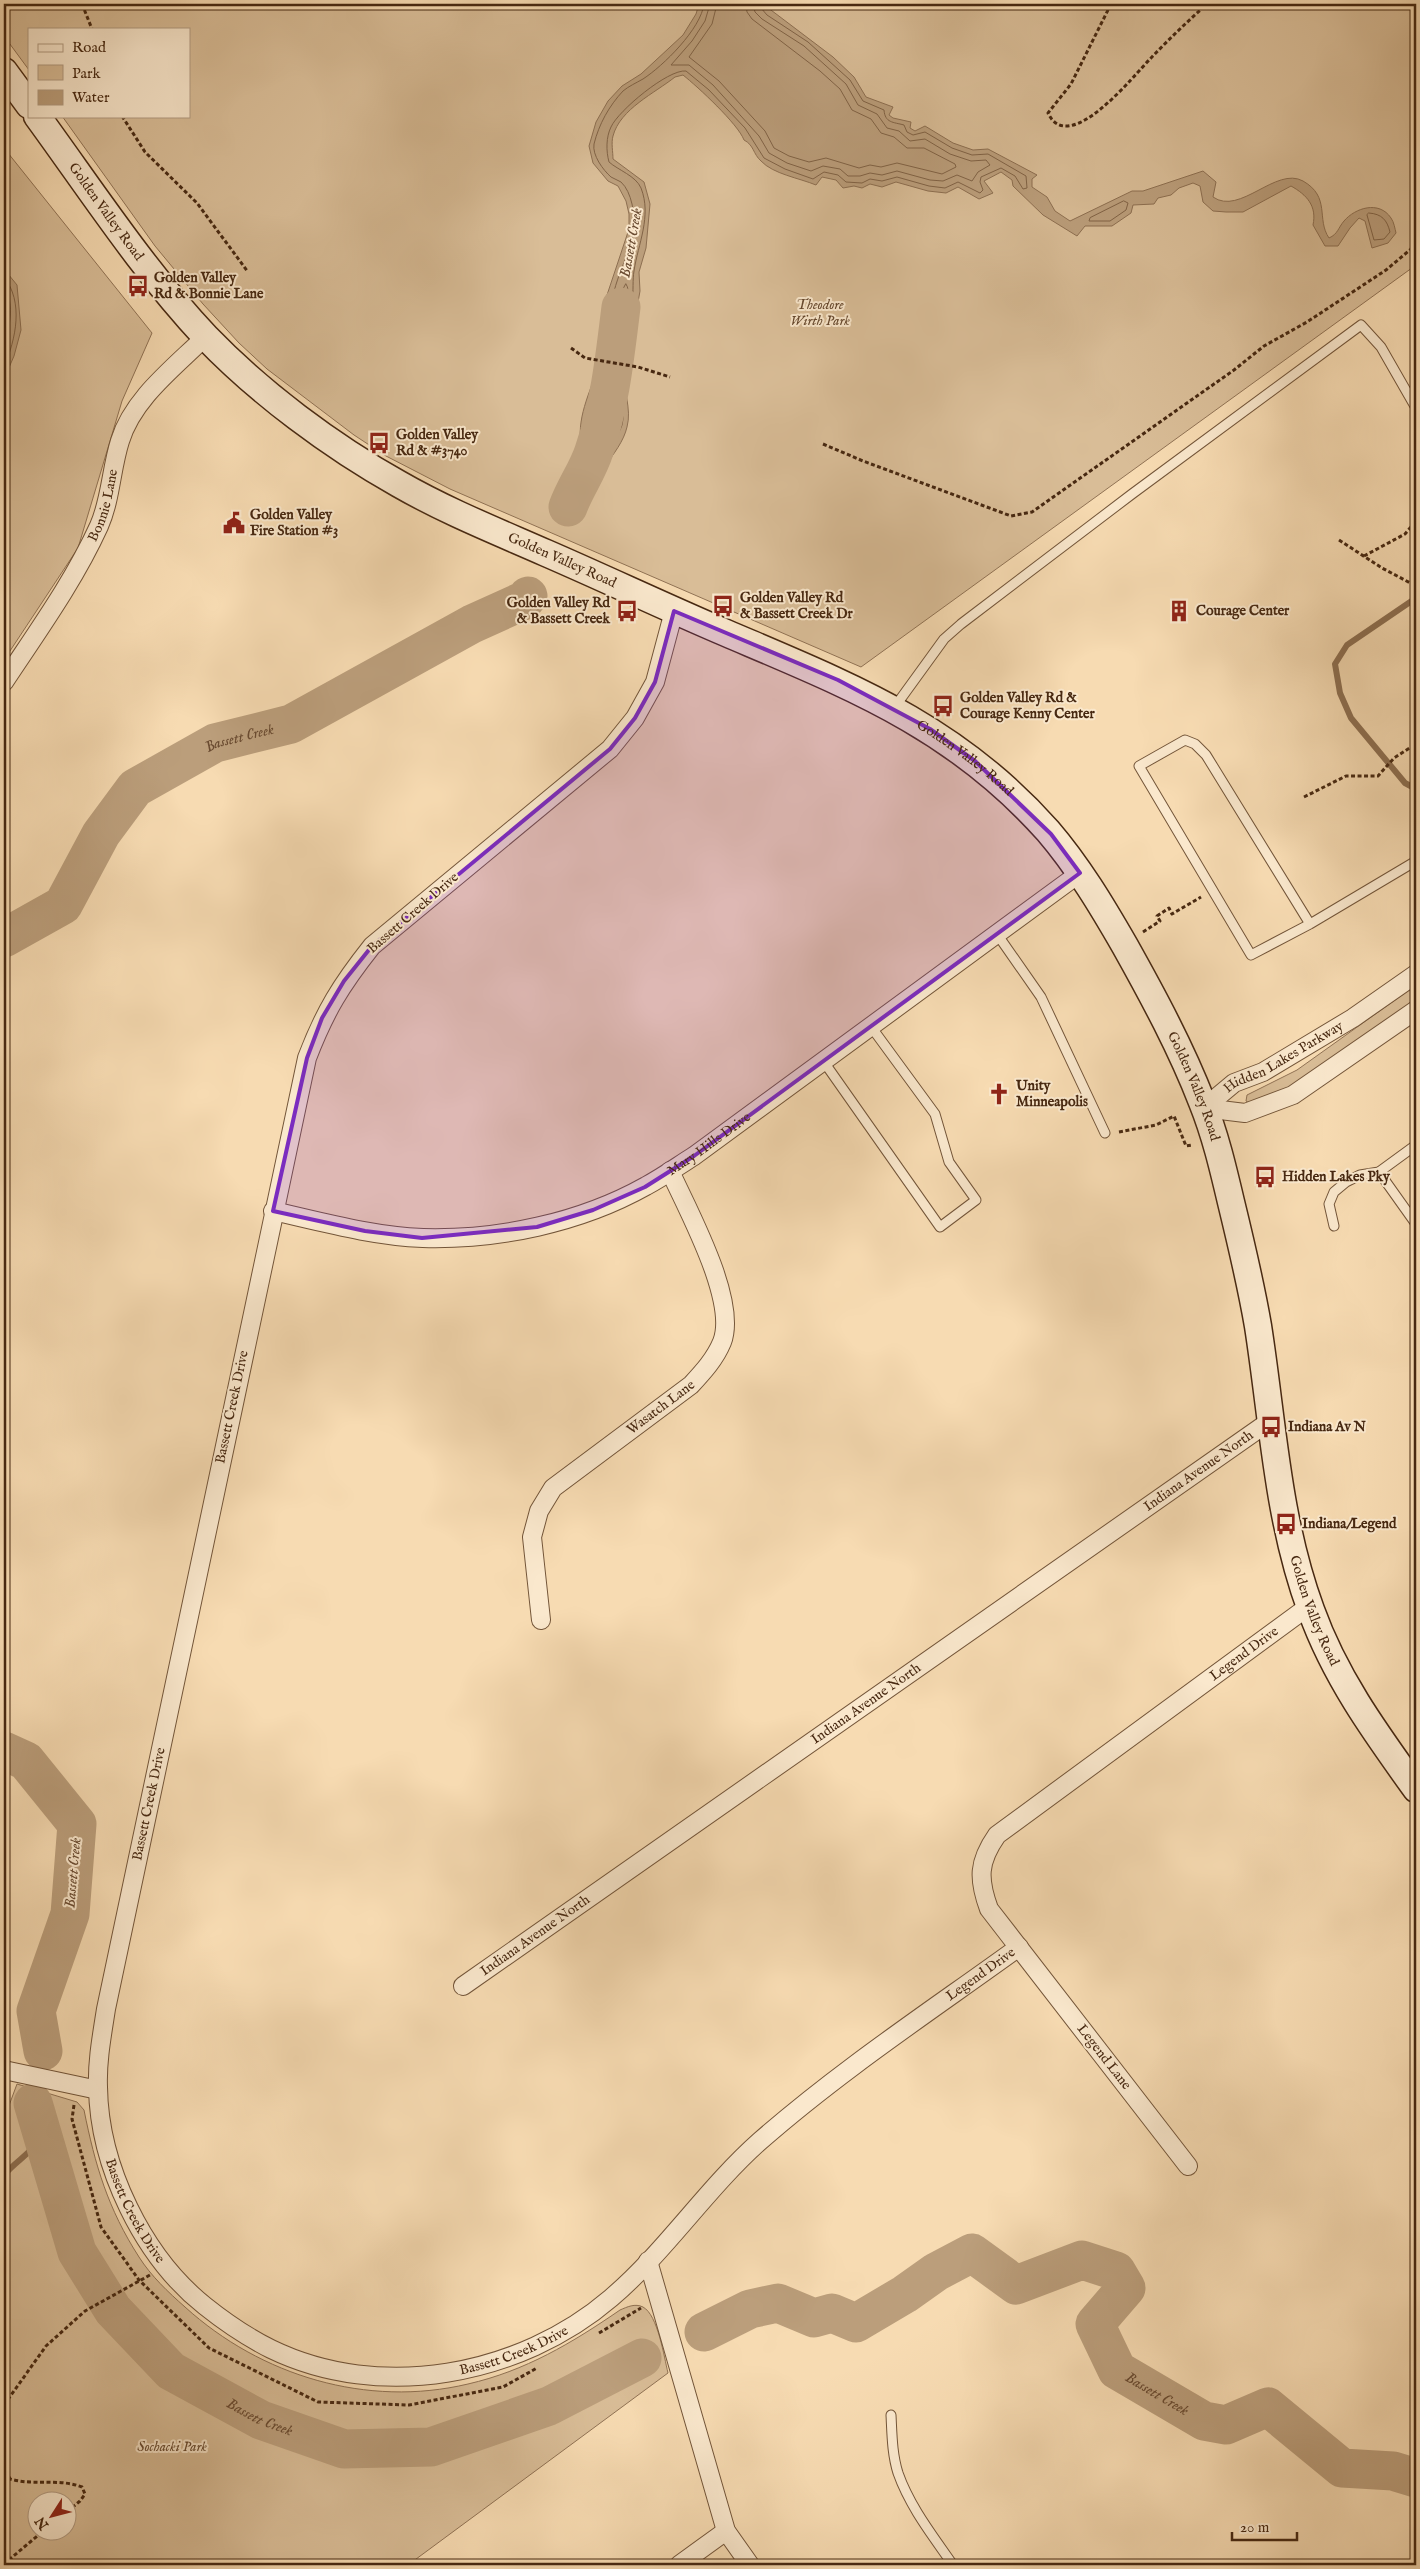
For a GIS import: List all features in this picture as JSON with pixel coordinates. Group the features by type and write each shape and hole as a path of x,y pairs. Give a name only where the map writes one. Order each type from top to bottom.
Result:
{"street":[{"path":"4,71 28,104"},
{"name":"Golden Valley Road","path":"38,118 140,257 206,336 256,382 326,438 399,484 476,522 674,611 838,680 894,708 930,729 975,761 1017,798 1051,834 1080,873 1138,971 1178,1047 1204,1108 1238,1230 1257,1323 1282,1508 1309,1606 1323,1640 1354,1701 1411,1777"},
{"name":"Bonnie Lane","path":"4,682 53,609 100,525 109,495 120,440 132,416 146,395 206,336"},
{"name":"Bassett Creek Drive","path":"648,2261 611,2298 567,2330 519,2353 471,2368 421,2376 369,2375 318,2366 272,2349 228,2324 188,2292 156,2253 129,2209 109,2161 98,2090 99,2060 106,2009 273,1211 307,1058 322,1018 344,980 372,946 610,749 635,718 655,682 674,611"},
{"name":"Mary Hills Drive","path":"273,1211 364,1231 422,1238 480,1235 537,1227 593,1210 645,1187 670,1171 872,1028 1080,873"},
{"name":"Hidden Lakes Parkway","path":"1204,1108 1234,1083 1263,1072 1353,1018 1416,974"},
{"name":"Hidden Lakes Parkway","path":"1204,1108 1244,1113 1293,1095 1416,1010"},
{"name":"Wasatch Lane","path":"541,1620 532,1537 538,1511 553,1488 691,1385 710,1364 723,1340 726,1312 720,1284 670,1171"},
{"name":"Indiana Avenue North","path":"464,1986 1270,1421"},
{"name":"Legend Drive","path":"648,2261 756,2145 805,2102 1019,1947 989,1909 982,1891 981,1873 985,1852 997,1836 1309,1606"},
{"name":"Legend Lane","path":"1019,1947 1188,2166"},
{"path":"4,2070 98,2090"},
{"path":"648,2261 726,2531 750,2565"},
{"path":"679,2565 726,2531"}],"lane":[{"path":"894,708 939,646 961,624 1132,494 1361,325 1381,347 1416,408"},
{"path":"1310,924 1206,755 1195,744 1185,740 1139,766 1251,955 1310,924 1416,861"},
{"path":"997,934 1041,997 1105,1133"},
{"path":"824,1062 940,1227 976,1200 949,1162 935,1114 872,1028"},
{"path":"1334,1226 1329,1204 1334,1192 1346,1182 1360,1175 1379,1172 1416,1145"},
{"path":"1379,1172 1416,1224"},
{"path":"891,2415 893,2449 898,2472 917,2514 953,2565"}],"path":[{"path":"82,4 92,28"},
{"path":"1111,4 1071,84 1048,113 1052,121 1058,125 1076,124 1095,114 1109,103 1185,23 1207,4"},
{"path":"123,118 144,152 198,202 248,272"},
{"path":"823,444 862,461 1011,516 1032,512 1218,381 1264,346 1307,322 1386,270 1411,249 1416,234"},
{"path":"572,348 585,358 638,367 670,377"},
{"path":"1364,556 1405,534 1416,521"},
{"path":"1339,540 1416,586"},
{"path":"1304,797 1346,776 1372,777 1382,771 1394,758 1416,744"},
{"path":"1143,932 1160,921 1157,916 1168,908 1172,914 1212,890"},
{"path":"1105,1133 1132,1131 1156,1125 1174,1116 1186,1146 1214,1140"},
{"path":"76,2085 72,2119 101,2227 139,2280 209,2348 318,2402 409,2404 504,2387 544,2365"},
{"path":"4,2405 46,2346 85,2311 128,2286"},
{"path":"592,2338 659,2298"},
{"path":"4,2465 10,2478 26,2483 74,2484 82,2487 85,2494 78,2503"},
{"path":"4,2564 30,2542"}],"highlighted area":[{"path":"674,611 838,680 930,729 975,761 1051,834 1080,873 694,1156 645,1187 593,1210 537,1227 422,1238 365,1231 273,1211 307,1058 322,1018 344,981 372,946 610,749 635,718 655,682"}],"green space":[{"name":"Theodore Wirth Park","path":"4,4 1416,4 1416,265 861,667 450,489 386,456 354,435 267,369 239,343 203,304 155,246 63,118 190,118 190,28 28,28 28,69 4,36"},
{"path":"4,148 152,333 122,401 78,548 4,660"},
{"path":"1416,985 1416,1002 1303,1082 1249,1103 1246,1101 1247,1095 1297,1070"},
{"name":"Sochacki Park","path":"17,2084 77,2102 84,2110 98,2168 111,2204 128,2239 149,2271 160,2284 215,2331 247,2352 281,2368 317,2380 354,2388 392,2392 430,2390 468,2384 509,2372 566,2344 620,2310 631,2306 637,2305 648,2311 653,2318 660,2337 668,2373 408,2565 4,2565 4,2119"}],"water":[{"path":"699,4 763,4 833,57 854,77 866,97 893,107 889,115 893,118 911,122 910,128 915,131 925,126 953,143 973,150 988,149 1037,175 1032,179 1032,187 1047,197 1055,211 1070,221 1132,191 1143,191 1203,171 1216,182 1213,197 1224,201 1246,196 1281,180 1292,178 1303,181 1312,187 1317,194 1322,208 1325,231 1329,238 1336,233 1349,216 1367,208 1380,209 1386,212 1392,220 1396,233 1388,243 1372,248 1365,221 1359,218 1338,246 1325,246 1313,225 1314,212 1310,202 1302,193 1291,186 1243,212 1226,212 1213,211 1203,202 1200,186 1193,183 1179,188 1171,195 1158,198 1154,204 1133,205 1131,213 1112,226 1085,226 1077,236 1043,215 1013,186 1012,180 1001,172 984,181 993,193 979,199 958,187 946,193 928,191 896,182 882,187 870,184 862,188 854,186 843,188 836,180 822,177 816,185 779,172 766,165 758,158 750,144 744,140 726,116 683,75 675,77 639,102 623,118 613,136 613,159 644,182 650,204 646,248 639,272 640,291 637,308 626,327 621,359 608,357 612,328 606,298 629,229 629,214 626,201 618,186 608,181 593,163 589,146 596,122 608,101 622,86 641,74 683,35 696,14"},
{"path":"4,269 17,285 21,330 14,356 4,379"},
{"path":"599,366 623,370 628,406 627,427 618,447 581,499 576,510 559,504 566,476 582,449 580,427 584,406"}],"waterway":[{"name":"Bassett Creek","path":"568,507 585,472 600,433 611,380 621,307"},
{"name":"Bassett Creek","path":"4,938 63,905 101,834 135,788 215,743 291,724 472,624 525,600 528,596"},
{"path":"1416,598 1347,645 1335,664 1340,693 1351,718 1405,783 1416,789"},
{"name":"Bassett Creek","path":"4,1751 26,1761 77,1824 70,1914 36,2011 43,2051"},
{"name":"Bassett Creek","path":"33,2103 77,2252 113,2310 171,2371 261,2420 344,2449 431,2447 549,2406 642,2358"},
{"path":"4,2201 6,2194 5,2174 34,2147 42,2136"},
{"name":"Bassett Creek","path":"704,2332 750,2309 778,2303 814,2318 832,2313 856,2323 905,2294 936,2272 972,2253 1016,2285 1082,2260 1116,2271 1126,2288 1095,2324 1117,2370 1204,2421 1226,2425 1268,2407 1342,2468 1393,2471 1416,2478"}],"place":[{"name":"Golden Valley Rd & Bonnie Lane","path":"138,286"},
{"name":"Golden Valley Rd & #3740","path":"379,443"},
{"name":"Golden Valley Fire Station #3","path":"234,523"},
{"name":"Golden Valley Rd & Bassett Creek Dr","path":"723,606"},
{"name":"Golden Valley Rd & Bassett Creek","path":"627,611"},
{"name":"Courage Center","path":"1179,611"},
{"name":"Golden Valley Rd & Courage Kenny Center","path":"943,706"},
{"name":"Unity Minneapolis","path":"999,1094"},
{"name":"Hidden Lakes Pky","path":"1265,1177"},
{"name":"Indiana Av N","path":"1271,1427"},
{"name":"Indiana/Legend","path":"1286,1524"}]}
